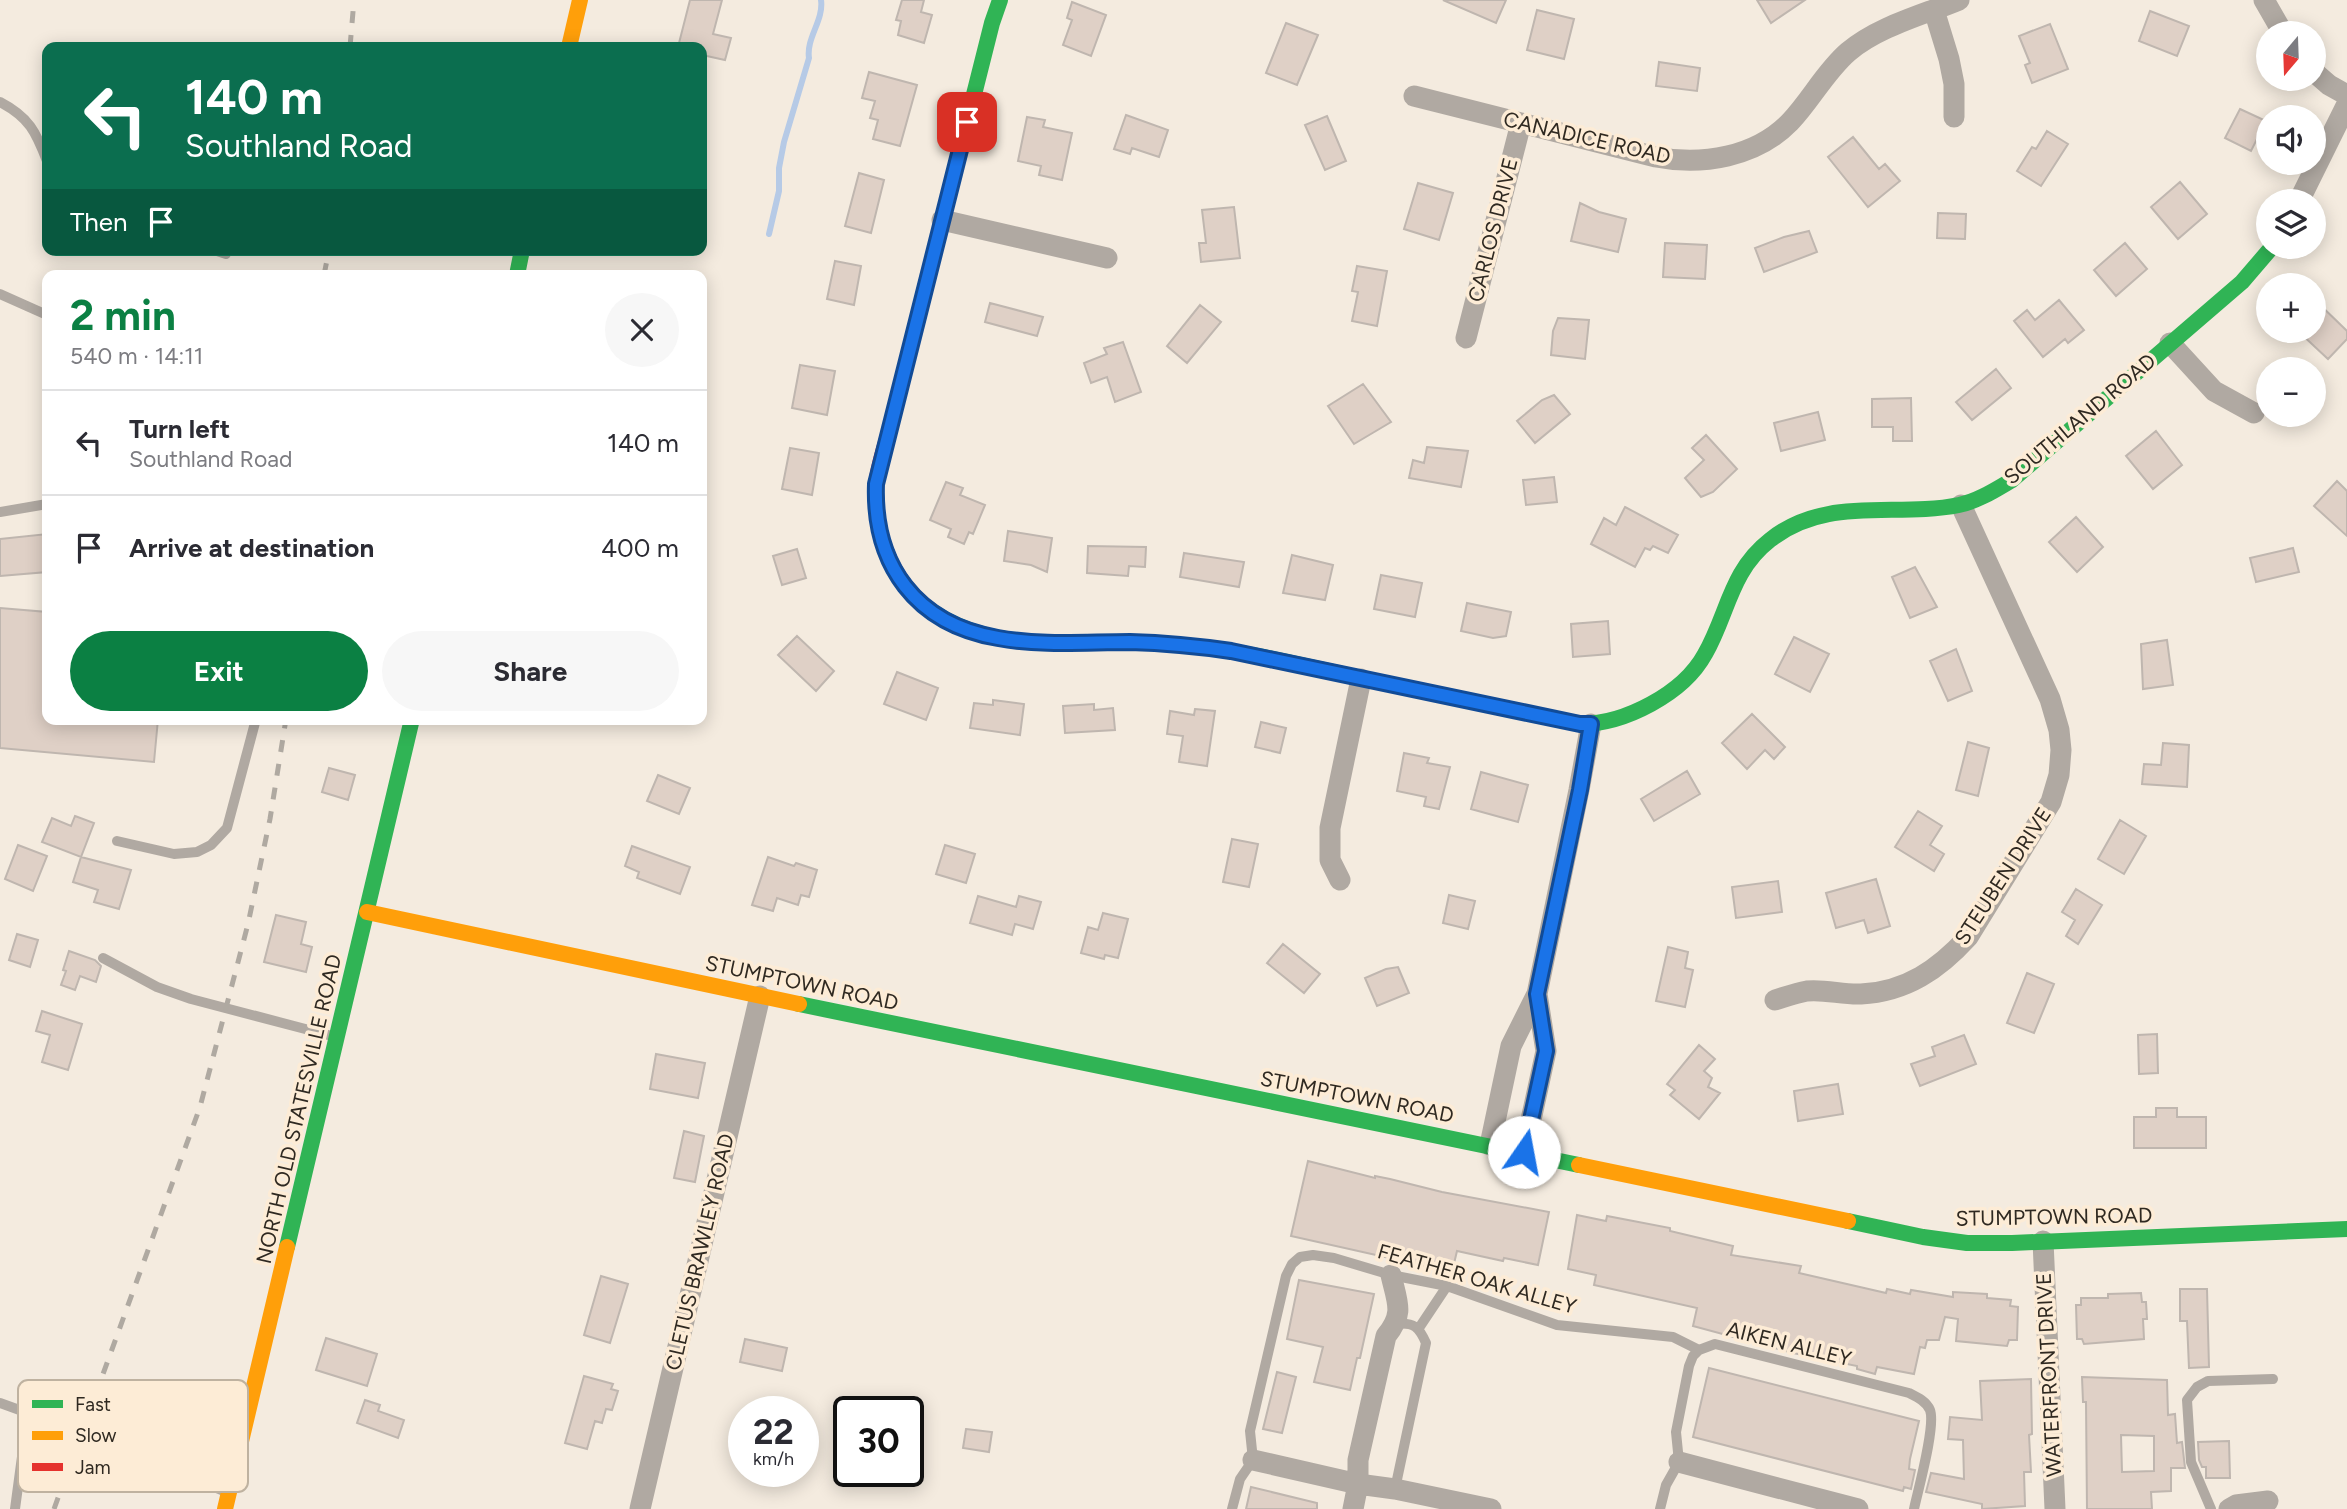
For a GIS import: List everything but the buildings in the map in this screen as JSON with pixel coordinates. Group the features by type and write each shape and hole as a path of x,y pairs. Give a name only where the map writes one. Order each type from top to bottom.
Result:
{"street":[{"path":"570,42 580,0"},
{"name":"SOUTHLAND ROAD","path":"1000,0 876,484 876,517 883,548 892,569 907,589 940,618 964,629 995,638 1063,643 1181,644 1231,651 1580,724 1604,723 1634,713 1663,698 1683,683 1700,663 1714,638 1735,581 1769,540 1789,525 1835,510 1937,508 1961,505 1989,494 2012,480 2242,282 2262,259"},
{"name":"CANADICE ROAD","path":"1414,96 1674,160 1699,161 1733,154 1759,144 1790,121 1828,71 1850,51 1876,34 1959,0"},
{"path":"2264,0 2276,21"},
{"path":"1934,10 1954,84 1954,117"},
{"path":"2326,82 2347,95"},
{"path":"2305,189 2347,104"},
{"name":"CARLOS DRIVE","path":"1466,338 1521,123"},
{"path":"942,220 1107,258"},
{"path":"2170,343 2214,391 2254,413"},
{"name":"STEUBEN DRIVE","path":"1775,1000 1806,991 1858,994 1880,992 1906,985 1930,972 1951,956 1968,937 2051,802 2059,775 2060,750 2059,730 2050,699 1961,505"},
{"path":"1340,880 1330,860 1330,828 1361,679"},
{"path":"1490,1145 1511,1046 1537,994 1580,790 1591,724"},
{"name":"NORTH OLD STATESVILLE ROAD","path":"248,1413 411,725"},
{"name":"STUMPTOWN ROAD","path":"367,912 1923,1237 1967,1243 2347,1229"},
{"path":"1524,1152 1546,1051 1537,994"},
{"name":"CLETUS BRAWLEY ROAD","path":"640,1509 760,996"},
{"name":"WATERFRONT DRIVE","path":"2043,1241 2055,1509"},
{"path":"1353,1509 1358,1484 1358,1460 1386,1336 1396,1324 1399,1315 1391,1275"},
{"path":"1253,1460 1358,1484 1491,1509"},
{"path":"1679,1462 1812,1503 1858,1509"},
{"path":"2229,1509 2236,1505 2267,1501"}],"lane":[{"path":"0,102 15,110 36,132 42,148"},
{"path":"0,295 42,313"},
{"path":"0,512 42,504"},
{"path":"117,841 174,855 197,852 211,845 227,828 254,725"},
{"path":"103,958 157,987 191,999 338,1037"},
{"name":"FEATHER OAK ALLEY","path":"1253,1460 1250,1431 1286,1276 1292,1264 1300,1257 1313,1255 1334,1258 1391,1275 1447,1286 1557,1325 1673,1337 1699,1350"},
{"path":"1419,1328 1447,1286"},
{"path":"1395,1489 1426,1343 1419,1328 1410,1323 1396,1324"},
{"name":"AIKEN ALLEY","path":"1660,1509 1666,1485 1679,1462 1676,1432 1689,1366 1699,1350 1715,1344 1917,1397 1930,1410 1932,1418 1914,1509"},
{"path":"2211,1509 2191,1462 2187,1400 2197,1387 2208,1381 2273,1379"},
{"path":"0,1403 18,1409"},
{"path":"1232,1509 1240,1479 1253,1460"},
{"path":"15,1509 18,1487"},
{"path":"207,1492 227,1501"}],"waterway":[{"path":"769,234 779,191 779,168 784,142 809,58 821,0"}],"railway":[{"path":"350,42 354,0"},
{"path":"325,270 328,256"},
{"path":"101,1380 200,1107 248,924 270,819 285,725"},
{"path":"54,1509 60,1492"}],"traffic: fast":[{"path":"890,428 1000,0"},
{"path":"518,270 521,256"},
{"path":"1581,724 1617,719 1651,704 1682,683 1705,654 1746,565 1770,540 1792,526 1814,517 1861,510 1910,510 1959,505 1999,488 2012,480 2242,282 2262,259"},
{"path":"932,611 977,633 1002,638 1052,643 1136,642 1192,646 1257,656 1365,679"},
{"path":"287,1247 411,725"},
{"path":"799,1004 1579,1165"},
{"path":"1848,1221 1967,1243 2347,1229"}],"traffic: slow":[{"path":"570,42 580,0"},
{"path":"1365,679 1581,724"},
{"path":"367,912 799,1004"},
{"path":"1579,1165 1848,1221"},
{"path":"248,1412 287,1247"},
{"path":"225,1509 229,1492"}],"traffic: jam":[{"path":"890,428 876,487 882,540 896,572 918,600 932,611"}],"route":[{"path":"967,122 876,484 877,527 892,569 907,589 940,618 964,629 995,638 1026,642 1181,644 1231,651 1580,724 1591,724 1580,790 1537,994 1546,1051 1524,1152"}]}
